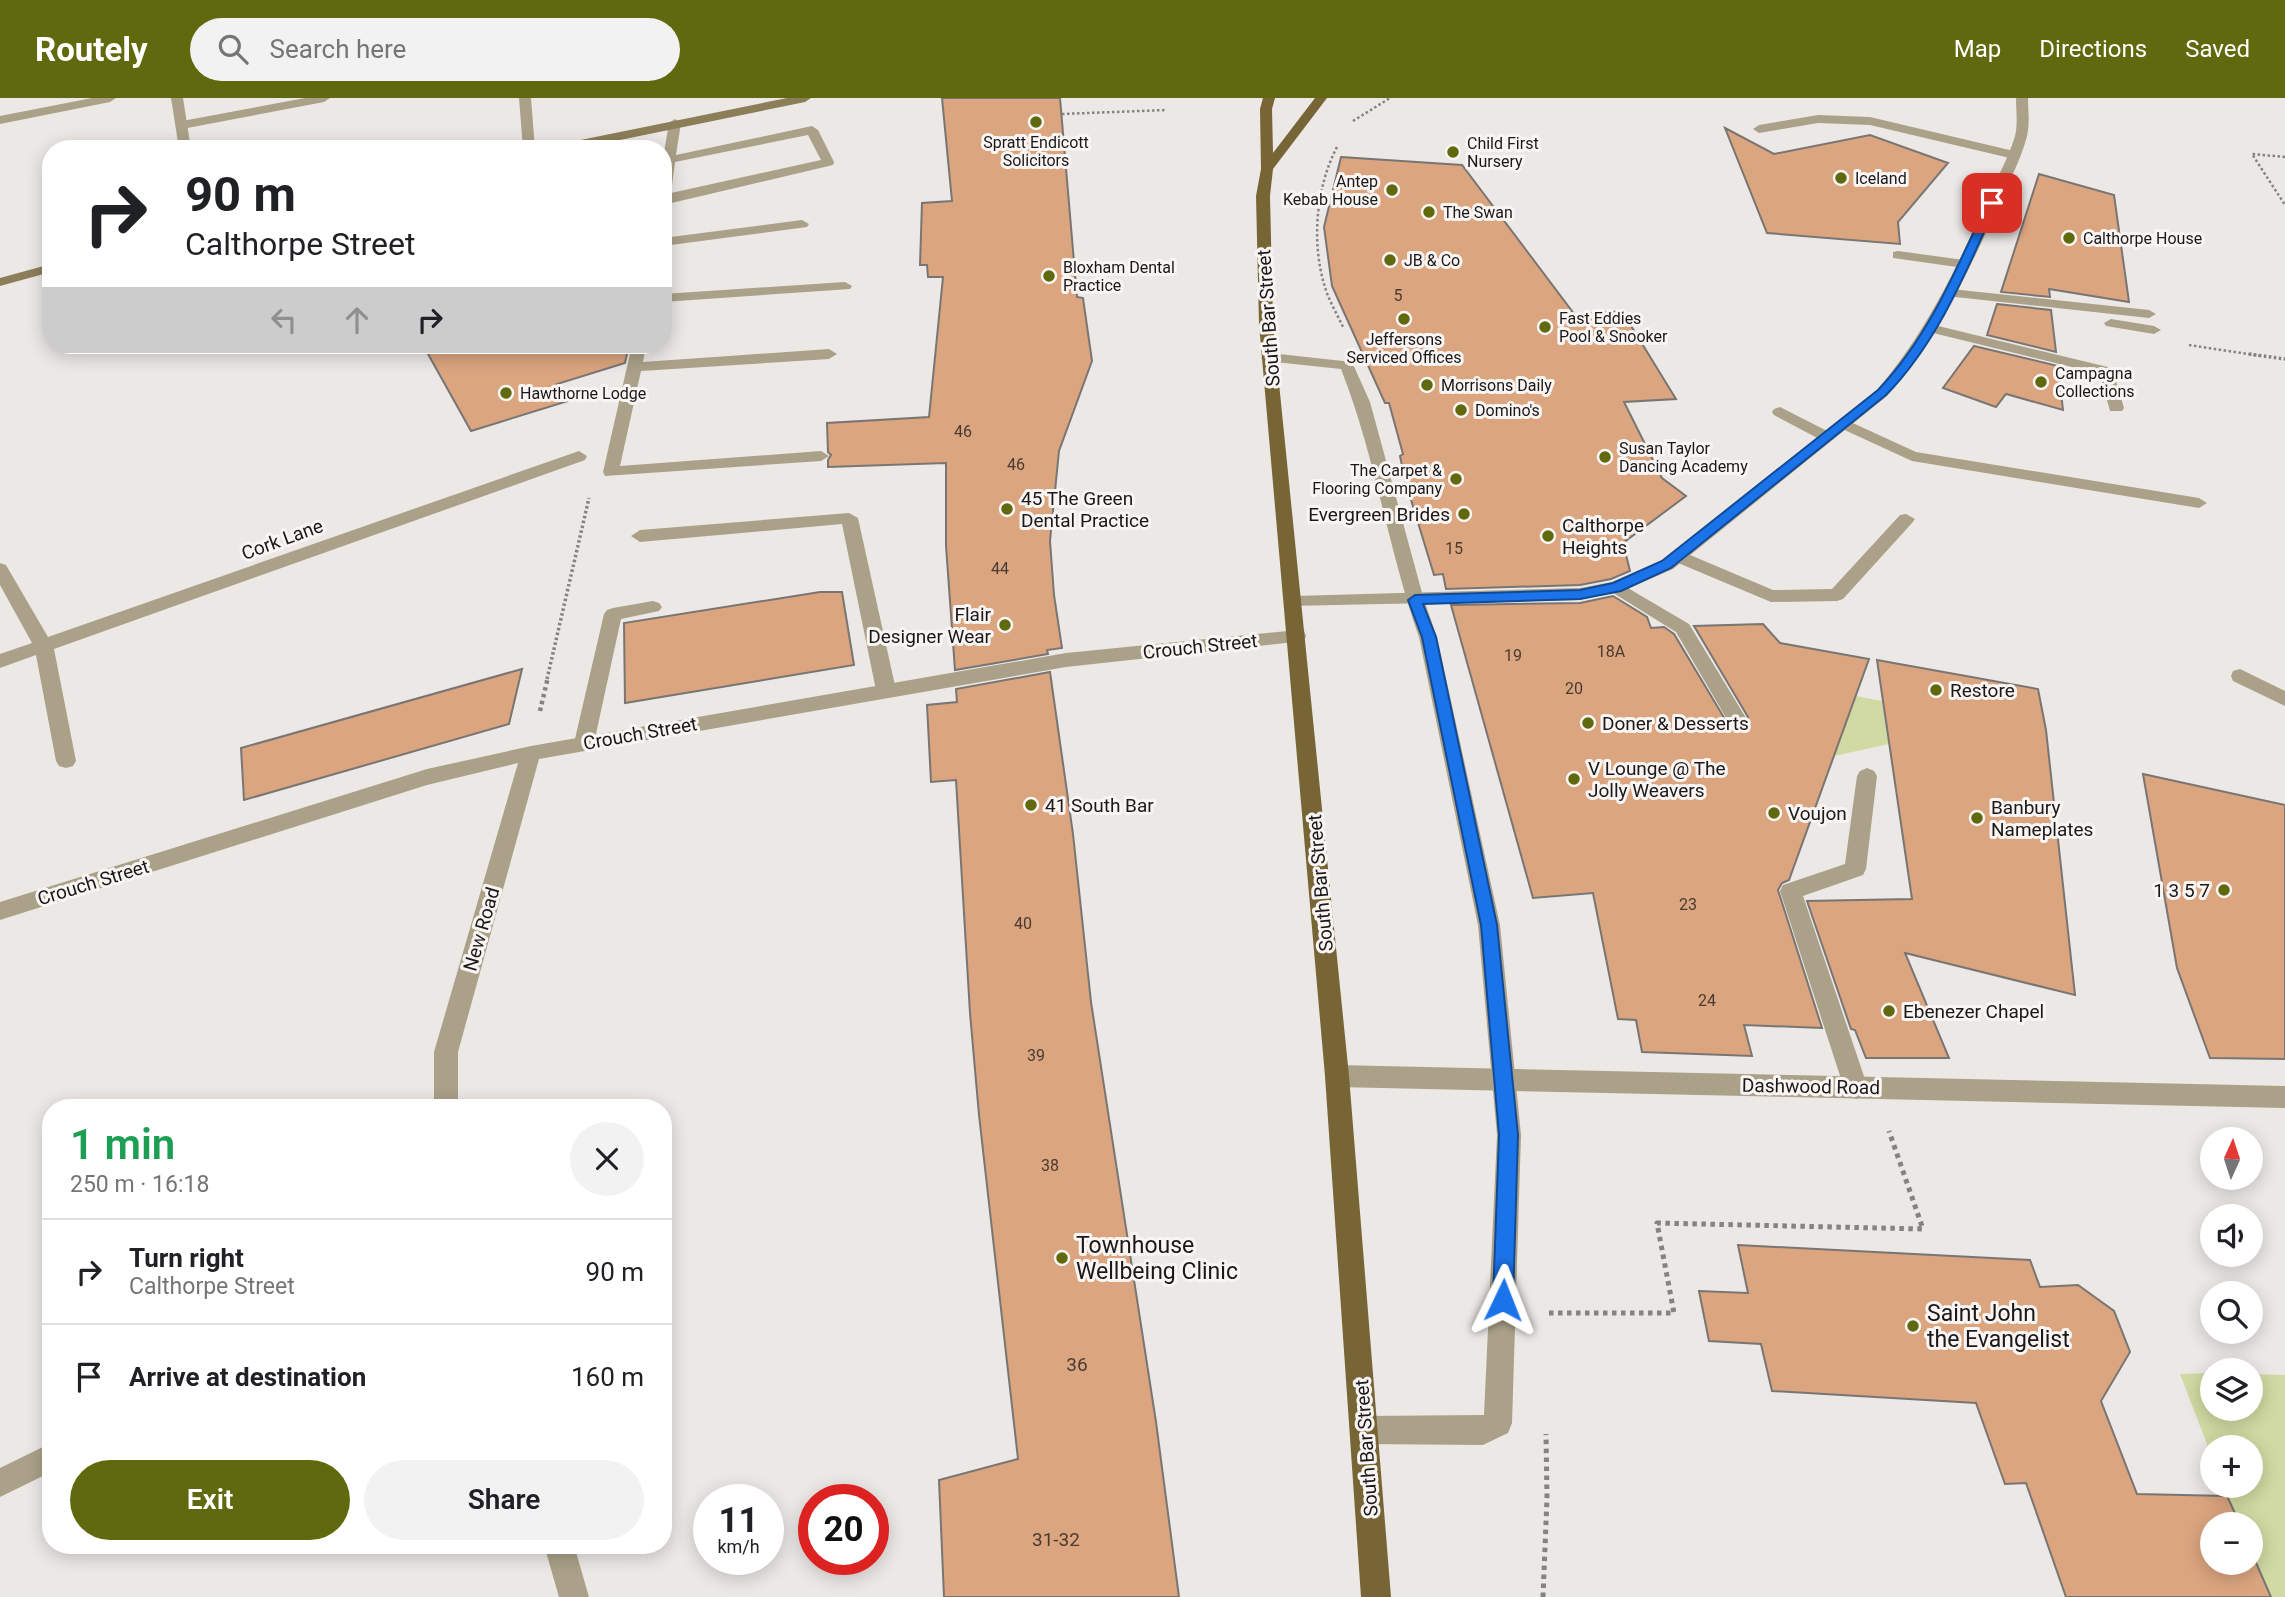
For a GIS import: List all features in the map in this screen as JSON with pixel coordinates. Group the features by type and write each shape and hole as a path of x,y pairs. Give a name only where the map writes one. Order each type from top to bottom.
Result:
{"main road":[{"path":"619,140 675,123 805,98"},
{"name":"South Bar Street","path":"1269,98 1266,109 1267,169 1263,222 1269,358 1337,1076 1376,1597"},
{"path":"1267,169 1321,98"},
{"path":"0,282 42,270"}],"street":[{"path":"0,120 110,98"},
{"path":"177,98 184,140"},
{"path":"182,125 324,98"},
{"path":"525,98 528,140"},
{"path":"1294,602 1580,594 1616,587 1644,576 1677,556 1882,393 1901,373 1951,293 2014,155 2022,133 2022,98"},
{"path":"1759,129 1818,119 1870,121 2014,155"},
{"path":"672,142 675,123"},
{"path":"672,159 812,130 828,162 672,198"},
{"path":"672,241 802,224"},
{"path":"1898,255 1964,264"},
{"path":"672,297 845,285"},
{"path":"1951,293 2149,314"},
{"path":"2037,304 2119,325 2154,330"},
{"path":"1930,328 2107,371 2116,408"},
{"path":"637,354 611,472 821,456"},
{"path":"633,368 829,354"},
{"path":"1269,358 1347,365 1362,402 1415,600 1429,637 1489,925 1505,1079 1509,1135 1498,1423 1483,1431 1364,1430"},
{"path":"1780,412 1827,437"},
{"path":"1844,424 1912,456 2199,503"},
{"name":"Cork Lane","path":"0,662 579,456"},
{"path":"640,536 849,518 886,690"},
{"path":"1677,556 1771,596 1837,595 1906,519"},
{"path":"0,569 44,647 66,761"},
{"path":"1616,587 1683,628 1736,718"},
{"path":"584,743 613,614 653,607"},
{"name":"Crouch Street","path":"0,911 427,777 531,753 1066,660 1297,636"},
{"path":"2240,676 2285,699"},
{"name":"New Road","path":"446,1099 446,1052 531,753"},
{"path":"1865,1088 1791,891 1855,869 1867,776"},
{"name":"Dashwood Road","path":"1337,1076 2285,1097"},
{"path":"0,1483 42,1462"},
{"path":"562,1554 574,1597"}],"path":[{"path":"1343,120 1353,121 1390,98"},
{"path":"1062,114 1166,110"},
{"path":"1339,143 1332,154 1321,200 1318,233 1322,280 1345,332"},
{"path":"2285,157 2252,153 2285,205"},
{"path":"2119,325 2143,338 2285,359"},
{"path":"531,753 591,488"},
{"path":"1542,1313 1674,1313 1657,1223 1923,1229 1865,1088"},
{"path":"1543,1597 1547,1498"}],"green space":[{"path":"1834,692 1882,701 1889,744 1834,756 1808,726"},
{"path":"2200,1373 2200,1421 2263,1421 2263,1374 2285,1375 2285,1597 2271,1597 2262,1575 2263,1512 2235,1512 2228,1498 2263,1498 2263,1435 2204,1435 2180,1374"}],"building":[{"path":"942,98 1060,98 1077,297 1083,298 1092,361 1059,451 1050,541 1062,648 1047,650 1048,654 955,670 946,546 946,463 828,467 831,455 828,452 827,423 929,417 943,277 928,277 927,265 920,265 922,203 952,201"},
{"name":"Iceland","path":"1725,128 1774,154 1870,135 1948,163 1898,222 1900,244 1767,233"},
{"path":"1341,157 1462,165 1575,315 1622,311 1676,399 1624,402 1662,478 1686,496 1623,543 1630,571 1611,579 1580,585 1446,589 1443,574 1434,575 1405,480 1400,456 1403,454 1389,403 1385,403 1332,286 1324,227"},
{"name":"Calthorpe House","path":"2039,174 2114,195 2129,302 2049,289 2050,297 2001,292"},
{"path":"1997,304 2051,310 2056,352 1987,335"},
{"path":"1974,346 2058,366 2063,410 2006,394 1996,407 1943,388"},
{"name":"Hawthorne Lodge","path":"428,354 627,354 625,363 557,384 568,401 471,431"},
{"path":"820,592 842,592 854,665 625,703 624,623"},
{"path":"1613,596 1647,617 1651,628 1664,627 1674,634 1729,726 1743,726 1748,717 1694,626 1763,624 1780,643 1869,659 1789,880 1782,883 1778,890 1822,1028 1744,1025 1752,1056 1642,1052 1636,1020 1618,1019 1593,893 1533,898 1451,605 1580,603"},
{"name":"Banbury Nameplates","path":"1877,660 2038,689 2046,730 2075,995 1905,953 1949,1058 1866,1058 1855,1030 1851,1029 1807,901 1912,899"},
{"path":"522,669 509,724 244,800 241,748"},
{"path":"1050,672 1073,834 1091,1002 1156,1422 1179,1597 944,1597 939,1480 1018,1459 979,1115 956,780 931,782 927,705 957,702 956,689"},
{"name":"1 3 5 7","path":"2143,774 2285,805 2285,1059 2210,1058 2177,968"},
{"name":"Saint John the Evangelist","path":"1738,1245 2030,1260 2040,1287 2078,1285 2114,1311 2130,1352 2101,1401 2137,1494 2228,1498 2234,1512 2200,1512 2200,1575 2261,1575 2271,1597 2066,1597 2026,1483 2005,1484 1976,1403 1772,1391 1761,1344 1709,1341 1699,1291 1748,1293"}],"place":[{"name":"Spratt Endicott Solicitors","path":"1036,122"},
{"name":"Child First Nursery","path":"1453,152"},
{"name":"Iceland","path":"1841,178"},
{"name":"Antep Kebab House","path":"1392,190"},
{"name":"The Swan","path":"1429,212"},
{"name":"Calthorpe House","path":"2069,238"},
{"name":"JB & Co","path":"1390,260"},
{"name":"Bloxham Dental Practice","path":"1049,276"},
{"name":"Jeffersons Serviced Offices","path":"1404,319"},
{"name":"Fast Eddies Pool & Snooker","path":"1545,327"},
{"name":"Campagna Collections","path":"2041,382"},
{"name":"Morrisons Daily","path":"1427,385"},
{"name":"Hawthorne Lodge","path":"506,393"},
{"name":"Domino's","path":"1461,410"},
{"name":"Susan Taylor Dancing Academy","path":"1605,457"},
{"name":"The Carpet & Flooring Company","path":"1456,479"},
{"name":"45 The Green Dental Practice","path":"1007,509"},
{"name":"Evergreen Brides","path":"1464,514"},
{"name":"Calthorpe Heights","path":"1548,536"},
{"name":"Flair Designer Wear","path":"1005,625"},
{"name":"Restore","path":"1936,690"},
{"name":"Doner & Desserts","path":"1588,723"},
{"name":"V Lounge @ The Jolly Weavers","path":"1574,779"},
{"name":"41 South Bar","path":"1031,805"},
{"name":"Voujon","path":"1774,813"},
{"name":"Banbury Nameplates","path":"1977,818"},
{"name":"1 3 5 7","path":"2224,890"},
{"name":"Ebenezer Chapel","path":"1889,1011"},
{"name":"Townhouse Wellbeing Clinic","path":"1062,1258"},
{"name":"Saint John the Evangelist","path":"1913,1326"}],"route":[{"path":"1503,1300 1509,1135 1489,925 1429,637 1415,600 1580,594 1616,587 1667,565 1882,393 1901,373 1951,293 1992,203"}]}
